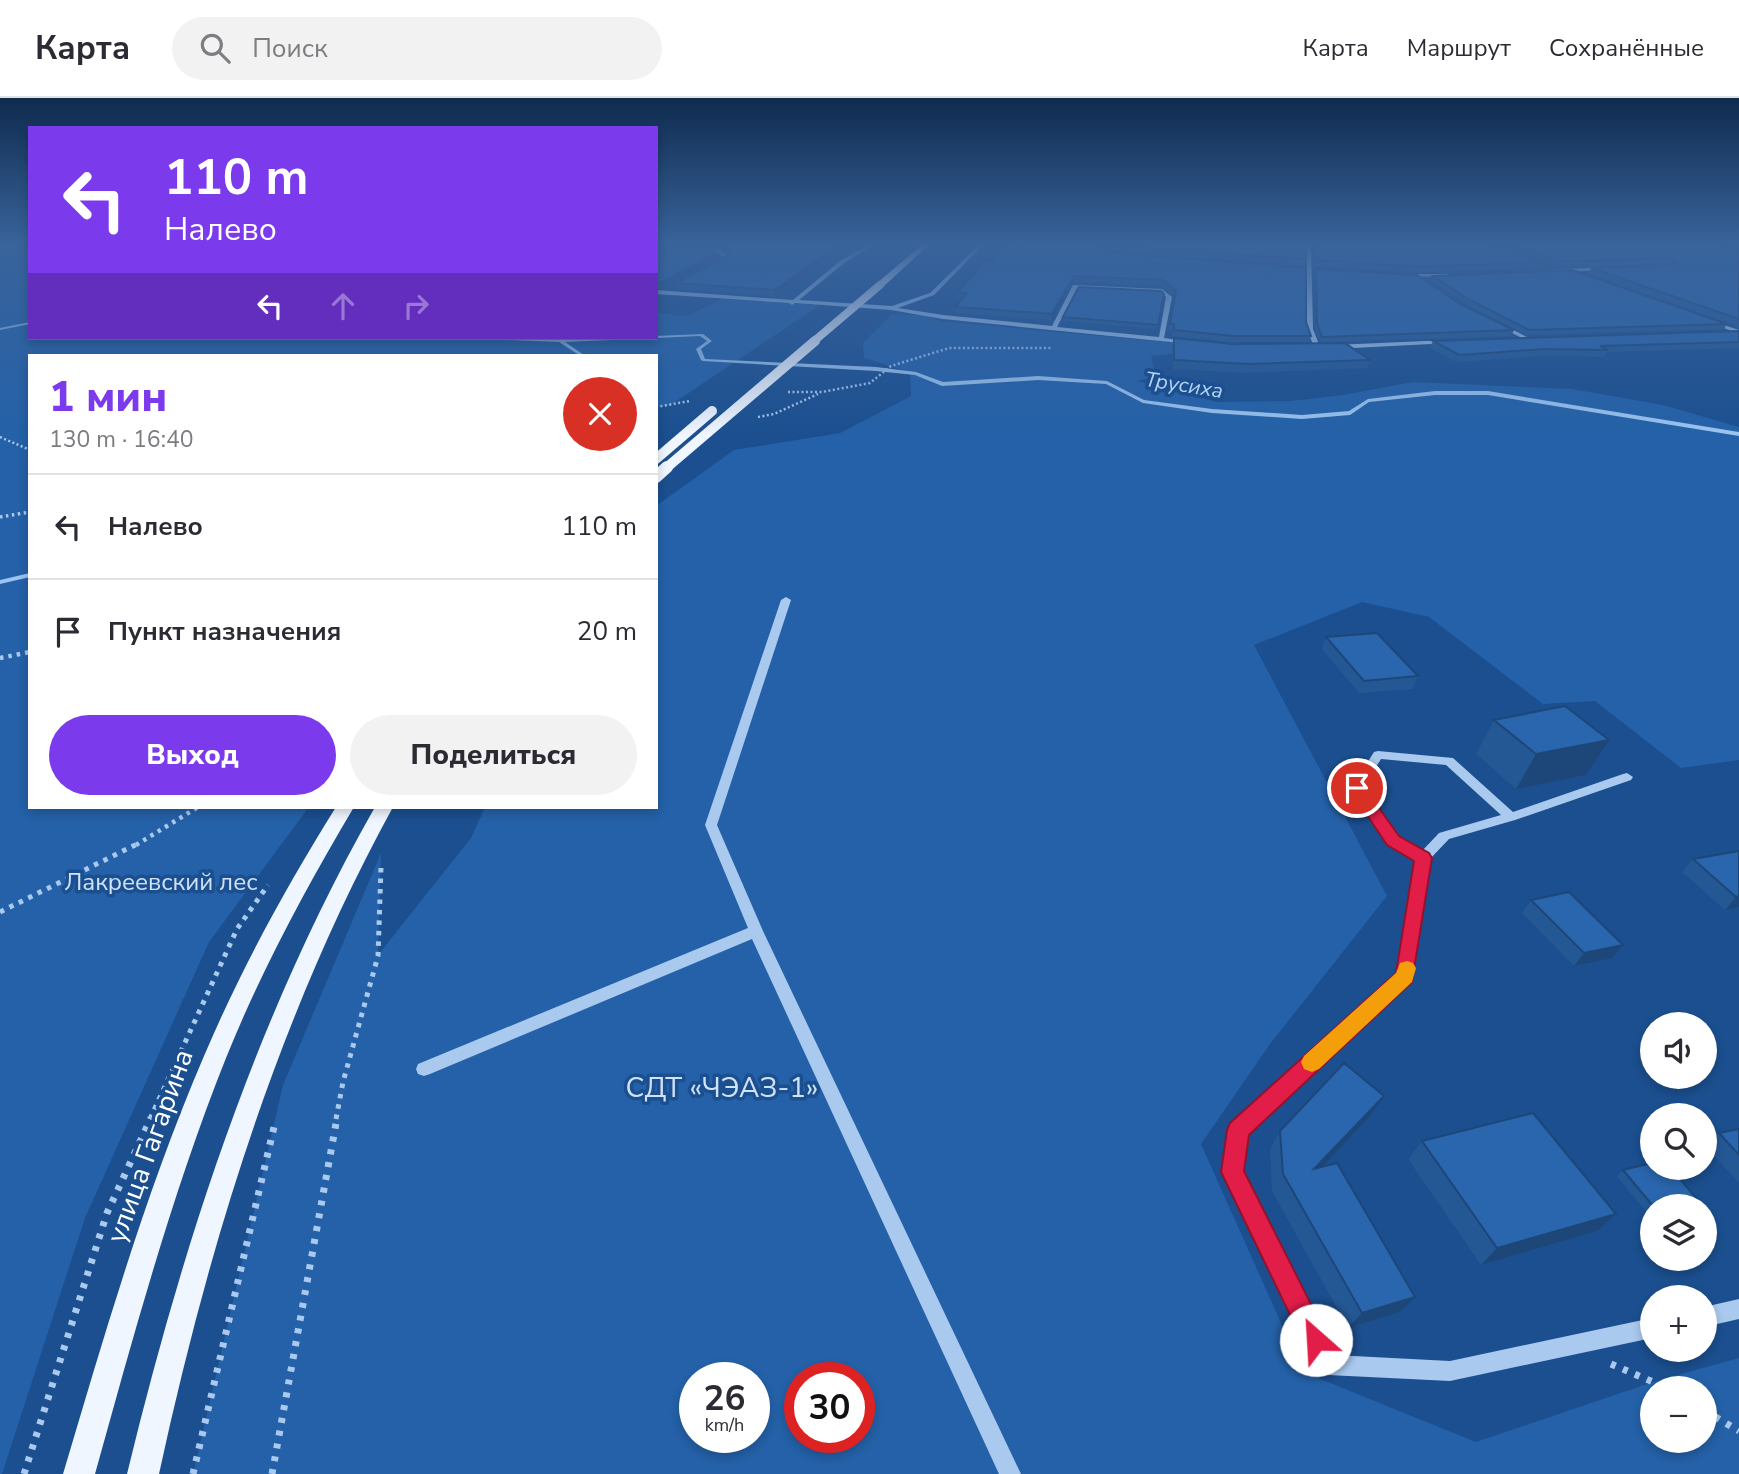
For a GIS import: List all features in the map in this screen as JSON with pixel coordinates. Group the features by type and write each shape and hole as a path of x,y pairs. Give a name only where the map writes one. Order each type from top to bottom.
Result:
{"main road":[{"path":"803,336 836,308"},
{"path":"658,476 853,308"},
{"path":"658,456 719,406"},
{"name":"улица Гагарина","path":"79,1474 143,1253 200,1093 257,967 316,853 344,809"},
{"path":"143,1474 206,1234 254,1087 306,962 369,853 383,809"}],"street":[{"path":"892,308 943,317 1203,344"},
{"path":"1053,329 1064,308"},
{"path":"1161,340 1167,308"},
{"path":"1309,308 1310,329 1317,347"},
{"path":"1702,318 1739,332"},
{"path":"1494,323 1526,338"},
{"path":"1712,333 1739,332"},
{"path":"1512,339 1539,338"},
{"path":"1305,347 1457,341"},
{"path":"786,600 711,825 756,931 1010,1474"},
{"path":"1423,858 1393,841 1357,788 1378,755 1449,761 1511,817"},
{"path":"1627,777 1511,817 1444,835 1423,858 1405,976 1238,1130 1233,1172 1328,1365 1450,1371 1640,1331"},
{"path":"424,1069 756,931"},
{"path":"1717,1314 1739,1309"}],"path":[{"path":"870,383 891,366 949,348 1058,348"},
{"path":"658,407 669,406"},
{"path":"0,437 28,449"},
{"path":"0,518 28,512"},
{"path":"0,658 28,652"},
{"path":"0,912 136,845 195,809"},
{"path":"369,853 371,877"},
{"path":"272,1474 343,1082 378,956 381,865"},
{"path":"24,1474 107,1213 237,929 277,873"},
{"path":"193,1474 277,1112"},
{"path":"1717,1418 1739,1431"}],"green space":[{"name":"Лакреевский лес","path":"0,308 28,308 28,340 658,340 658,312 679,316 690,315 703,308 815,308 669,406 658,407 658,354 28,354 28,809 308,809 209,942 85,1218 0,1474"},
{"name":"СДТ «ЧЭАЗ-1»","path":"892,314 926,315 939,321 1219,347 1216,350 1151,356 1156,376 1137,381 1217,402 1291,401 1413,382 1572,389 1663,405 1739,427 1739,760 1681,768 1595,701 1543,704 1429,617 1362,602 1254,645 1387,896 1270,1044 1201,1144 1303,1372 1476,1442 1640,1386 1640,1453 1717,1453 1717,1376 1674,1376 1739,1358 1739,1474 193,1474 283,1085 381,853 378,955 471,838 484,809 658,809 658,505 734,450 840,433 911,396 910,372 864,358 863,343"}],"building":[{"path":"973,308 1055,308 1052,314"},
{"path":"1068,308 1161,308 1158,325 1063,317"},
{"path":"1173,308 1306,308 1306,322 1311,336 1233,336 1174,330 1174,324 1170,323"},
{"path":"1317,308 1469,308 1514,330 1322,337 1317,323"},
{"path":"1486,308 1682,308 1727,324 1529,330"},
{"path":"1708,308 1739,308 1739,319"},
{"path":"1739,331 1739,342 1600,346 1608,350 1545,349 1459,355 1433,341"},
{"path":"1174,338 1233,344 1345,343 1370,360 1248,364 1174,360"},
{"path":"1377,633 1418,676 1364,681 1326,637"},
{"path":"1565,706 1609,740 1536,754 1494,720"},
{"path":"1739,851 1739,896 1736,897 1693,859"},
{"path":"1569,892 1623,945 1584,953 1531,900"},
{"path":"1344,1063 1384,1096 1314,1169 1337,1163 1415,1297 1362,1313 1283,1174 1280,1131"},
{"path":"1533,1113 1616,1214 1497,1248 1422,1141"},
{"path":"1739,1129 1739,1155 1719,1133"},
{"path":"1640,1166 1640,1180 1681,1180 1693,1194 1643,1194 1623,1170"}],"waterway":[{"path":"0,329 28,323"},
{"name":"Трусиха","path":"658,337 701,335 710,341 698,349 703,360 876,369 916,374 942,384 1038,378 1107,383 1143,401 1212,411 1302,417 1350,413 1368,401 1435,393 1488,393 1739,434"},
{"name":"Трусиха","path":"533,340 560,341"},
{"name":"Трусиха","path":"560,341 585,340"},
{"path":"560,341 580,354"},
{"path":"0,582 28,575"}],"slow traffic":[{"path":"1312,1062 1405,976 1407,968"}],"route":[{"path":"1316,1340 1233,1172 1238,1130 1405,976 1423,858 1393,841 1357,788"}]}
